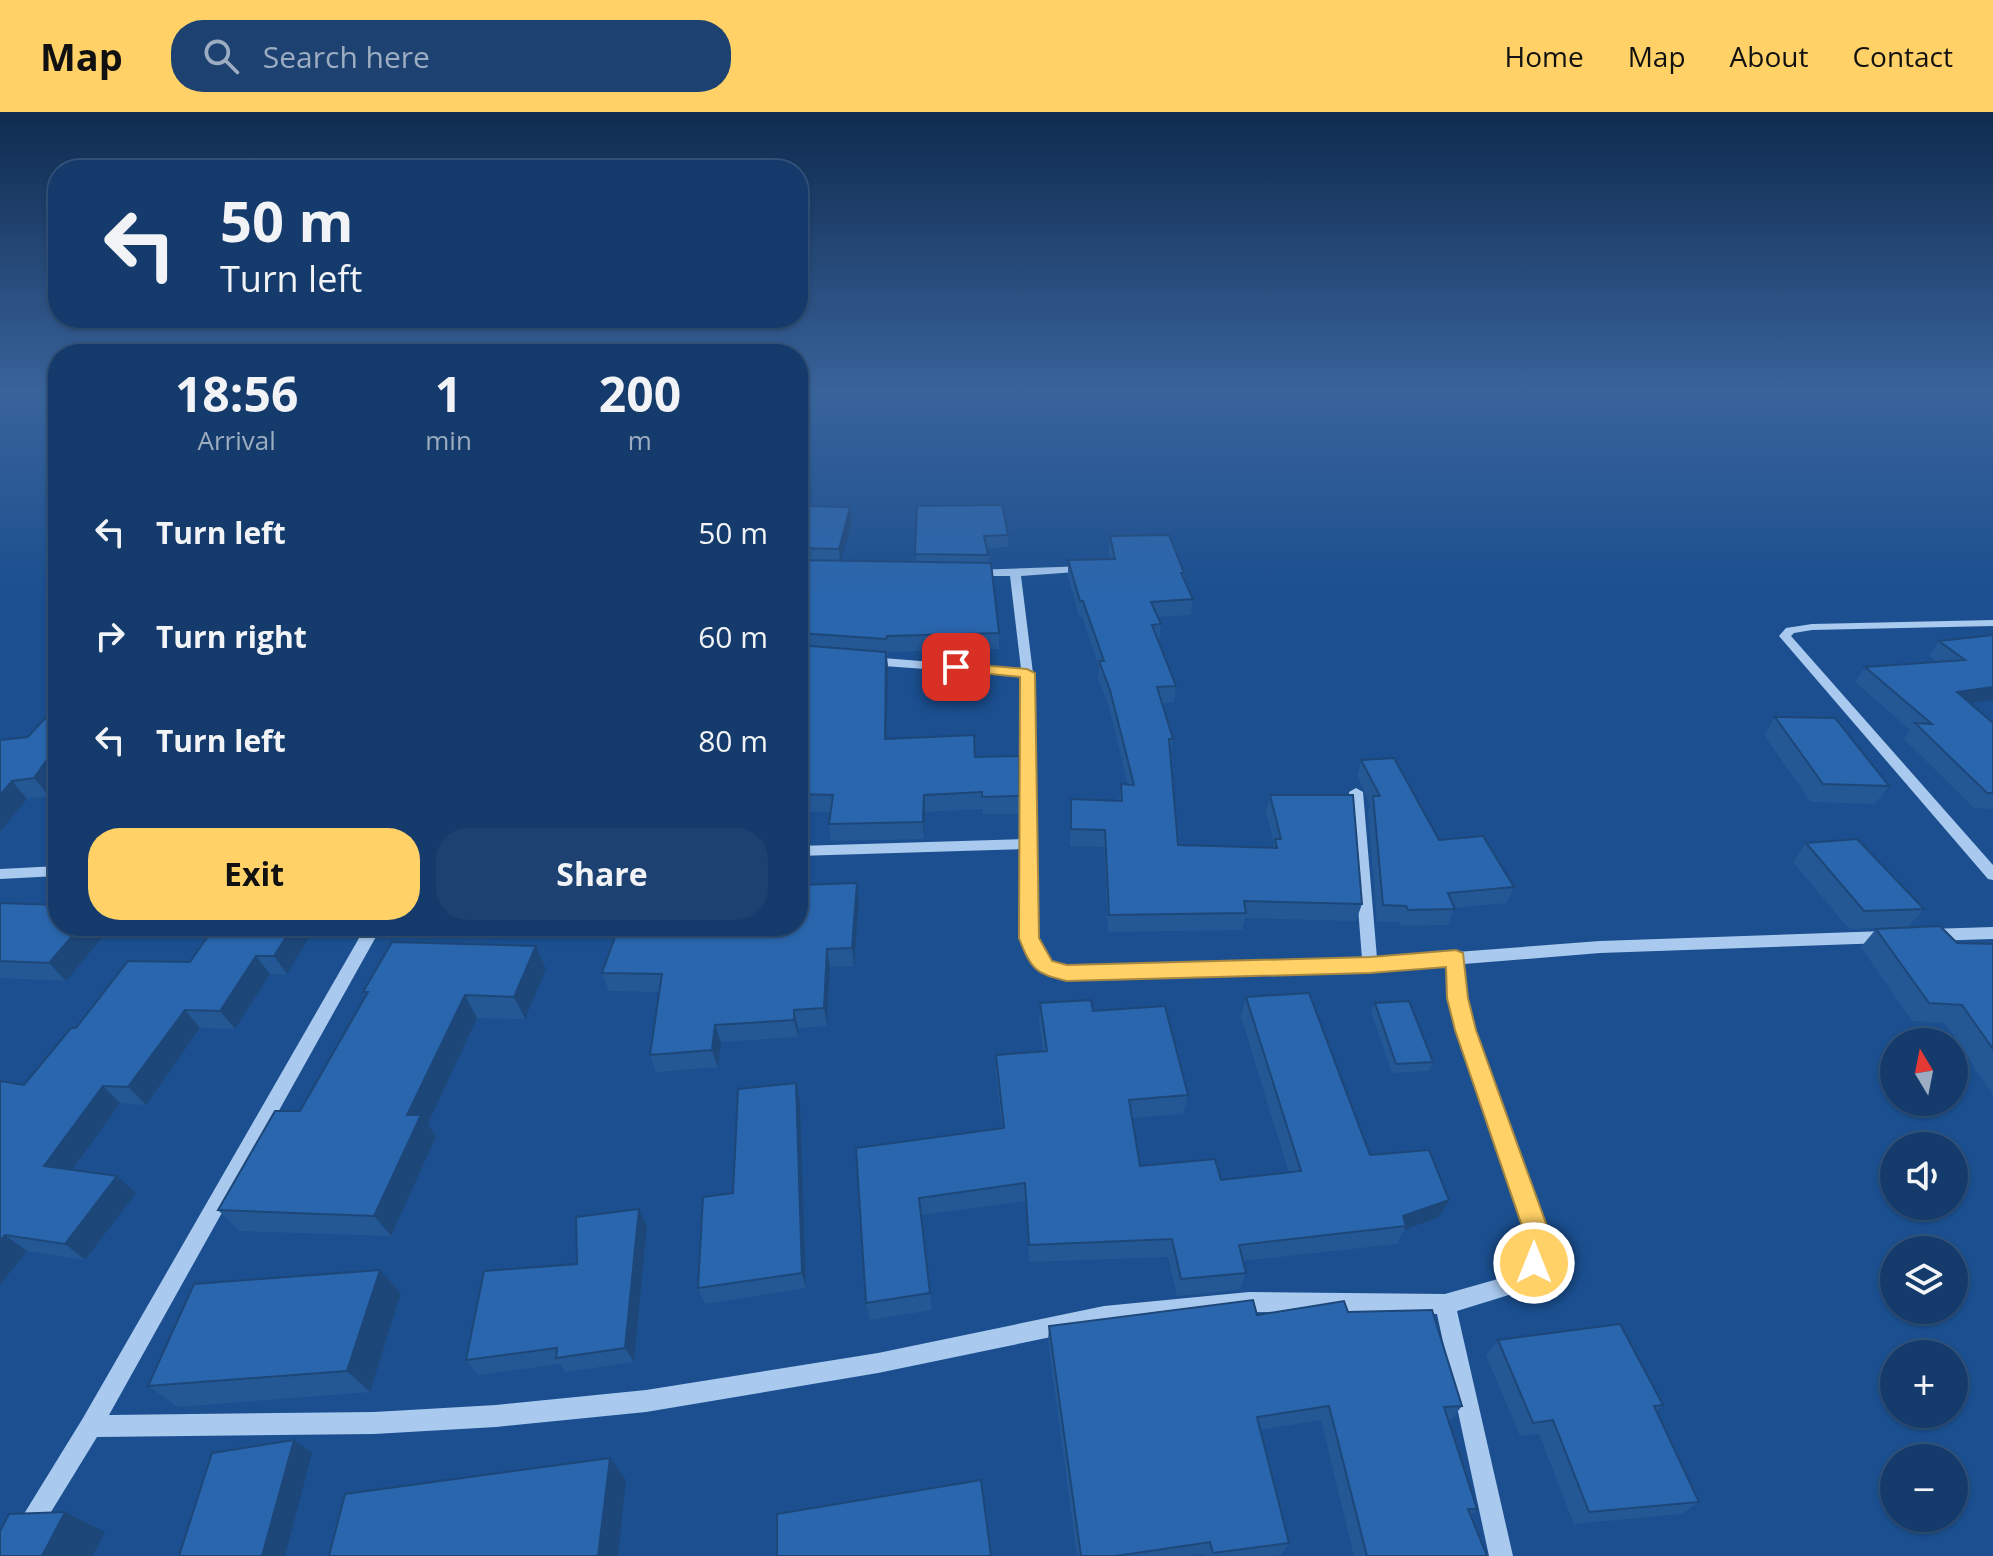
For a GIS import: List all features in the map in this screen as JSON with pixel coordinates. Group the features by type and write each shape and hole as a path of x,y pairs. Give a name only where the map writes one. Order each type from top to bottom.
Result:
{"street":[{"path":"966,573 1100,568"},
{"path":"1015,573 1027,673 1029,938 1046,968 1067,973 1370,965 1600,947 1993,933"},
{"path":"1993,623 1812,627 1790,630 1785,636 1993,875"},
{"path":"861,660 1027,673"},
{"path":"1356,792 1370,965"},
{"path":"808,851 1029,844"},
{"path":"0,874 48,869"},
{"path":"11,1556 91,1426 368,936"},
{"path":"91,1426 374,1423 496,1416 646,1401 863,1365 1104,1316 1249,1302 1445,1304 1518,1283 1534,1263 1536,1229 1465,1030 1457,998 1456,958"},
{"path":"1445,1304 1501,1556"}],"building":[{"path":"1002,505 1008,535 984,536 988,555 915,554 917,506"},
{"path":"808,506 850,507 839,549 808,548"},
{"path":"1169,535 1193,599 1151,602 1161,624 1152,625 1176,686 1157,687 1173,739 1169,739 1178,845 1277,848 1275,839 1281,839 1270,795 1353,795 1362,904 1244,901 1246,913 1109,915 1105,830 1071,829 1071,799 1122,801 1121,784 1134,785 1110,690 1099,661 1104,661 1083,601 1080,601 1068,560 1115,559 1110,536"},
{"path":"808,560 991,563 999,633 887,636 886,639 808,634"},
{"path":"1993,635 1993,687 1957,692 1993,723 1993,793 1987,793 1915,723 1932,724 1865,667 1965,660 1939,641"},
{"path":"808,646 886,652 885,739 974,735 975,757 1019,756 1019,796 982,797 982,792 924,795 923,822 829,824 833,795 808,794"},
{"path":"48,715 48,758 34,778 12,781 0,795 0,740 28,737"},
{"path":"1775,717 1835,718 1889,786 1823,784"},
{"path":"1394,758 1439,840 1483,836 1514,887 1448,893 1455,909 1408,910 1406,906 1383,905 1373,796 1380,796 1361,760"},
{"path":"1857,839 1924,909 1864,911 1806,843"},
{"path":"857,883 852,948 827,949 824,1008 794,1010 794,1020 715,1025 712,1050 650,1055 662,974 602,973 615,936 808,936 808,885"},
{"path":"0,903 48,905 48,936 72,936 49,963 0,961"},
{"path":"1940,926 1957,943 1993,944 1993,1049 1962,1005 1929,1003 1876,929"},
{"path":"208,936 287,936 274,956 256,956 220,1011 185,1010 128,1087 103,1086 44,1166 117,1176 65,1244 5,1235 0,1241 0,1081 24,1085 71,1028 76,1028 128,961 190,962"},
{"path":"392,942 536,946 514,997 465,995 407,1115 421,1115 374,1216 218,1210 275,1111 300,1111 368,992 363,992"},
{"path":"1309,993 1370,1155 1429,1150 1449,1200 1403,1216 1406,1226 1239,1245 1246,1273 1181,1279 1172,1239 1029,1245 1025,1183 919,1198 930,1293 866,1303 856,1148 1004,1128 996,1055 1047,1051 1040,1003 1091,1000 1093,1011 1165,1006 1188,1095 1129,1100 1140,1166 1215,1159 1221,1180 1301,1171 1246,997"},
{"path":"1409,1001 1433,1062 1396,1064 1375,1003"},
{"path":"796,1083 802,1273 698,1288 703,1197 733,1193 738,1089"},
{"path":"639,1209 625,1348 556,1358 557,1348 466,1360 484,1271 577,1264 576,1217"},
{"path":"380,1270 347,1371 148,1386 194,1284"},
{"path":"1253,1300 1257,1315 1344,1301 1348,1312 1432,1310 1462,1406 1444,1407 1477,1509 1468,1509 1487,1556 1367,1556 1329,1406 1257,1417 1289,1543 1213,1553 1210,1542 1116,1556 1081,1556 1049,1326"},
{"path":"1620,1324 1663,1405 1654,1406 1699,1502 1589,1512 1553,1420 1533,1423 1498,1340"},
{"path":"294,1440 262,1556 179,1556 212,1453"},
{"path":"610,1458 598,1556 329,1556 345,1494"},
{"path":"981,1480 991,1556 777,1556 777,1514"},
{"path":"65,1512 42,1556 0,1556 0,1531 9,1514"}],"route":[{"path":"956,667 1027,673 1029,938 1046,968 1067,973 1370,965 1456,958 1457,998 1465,1030 1536,1229 1534,1263"}]}
